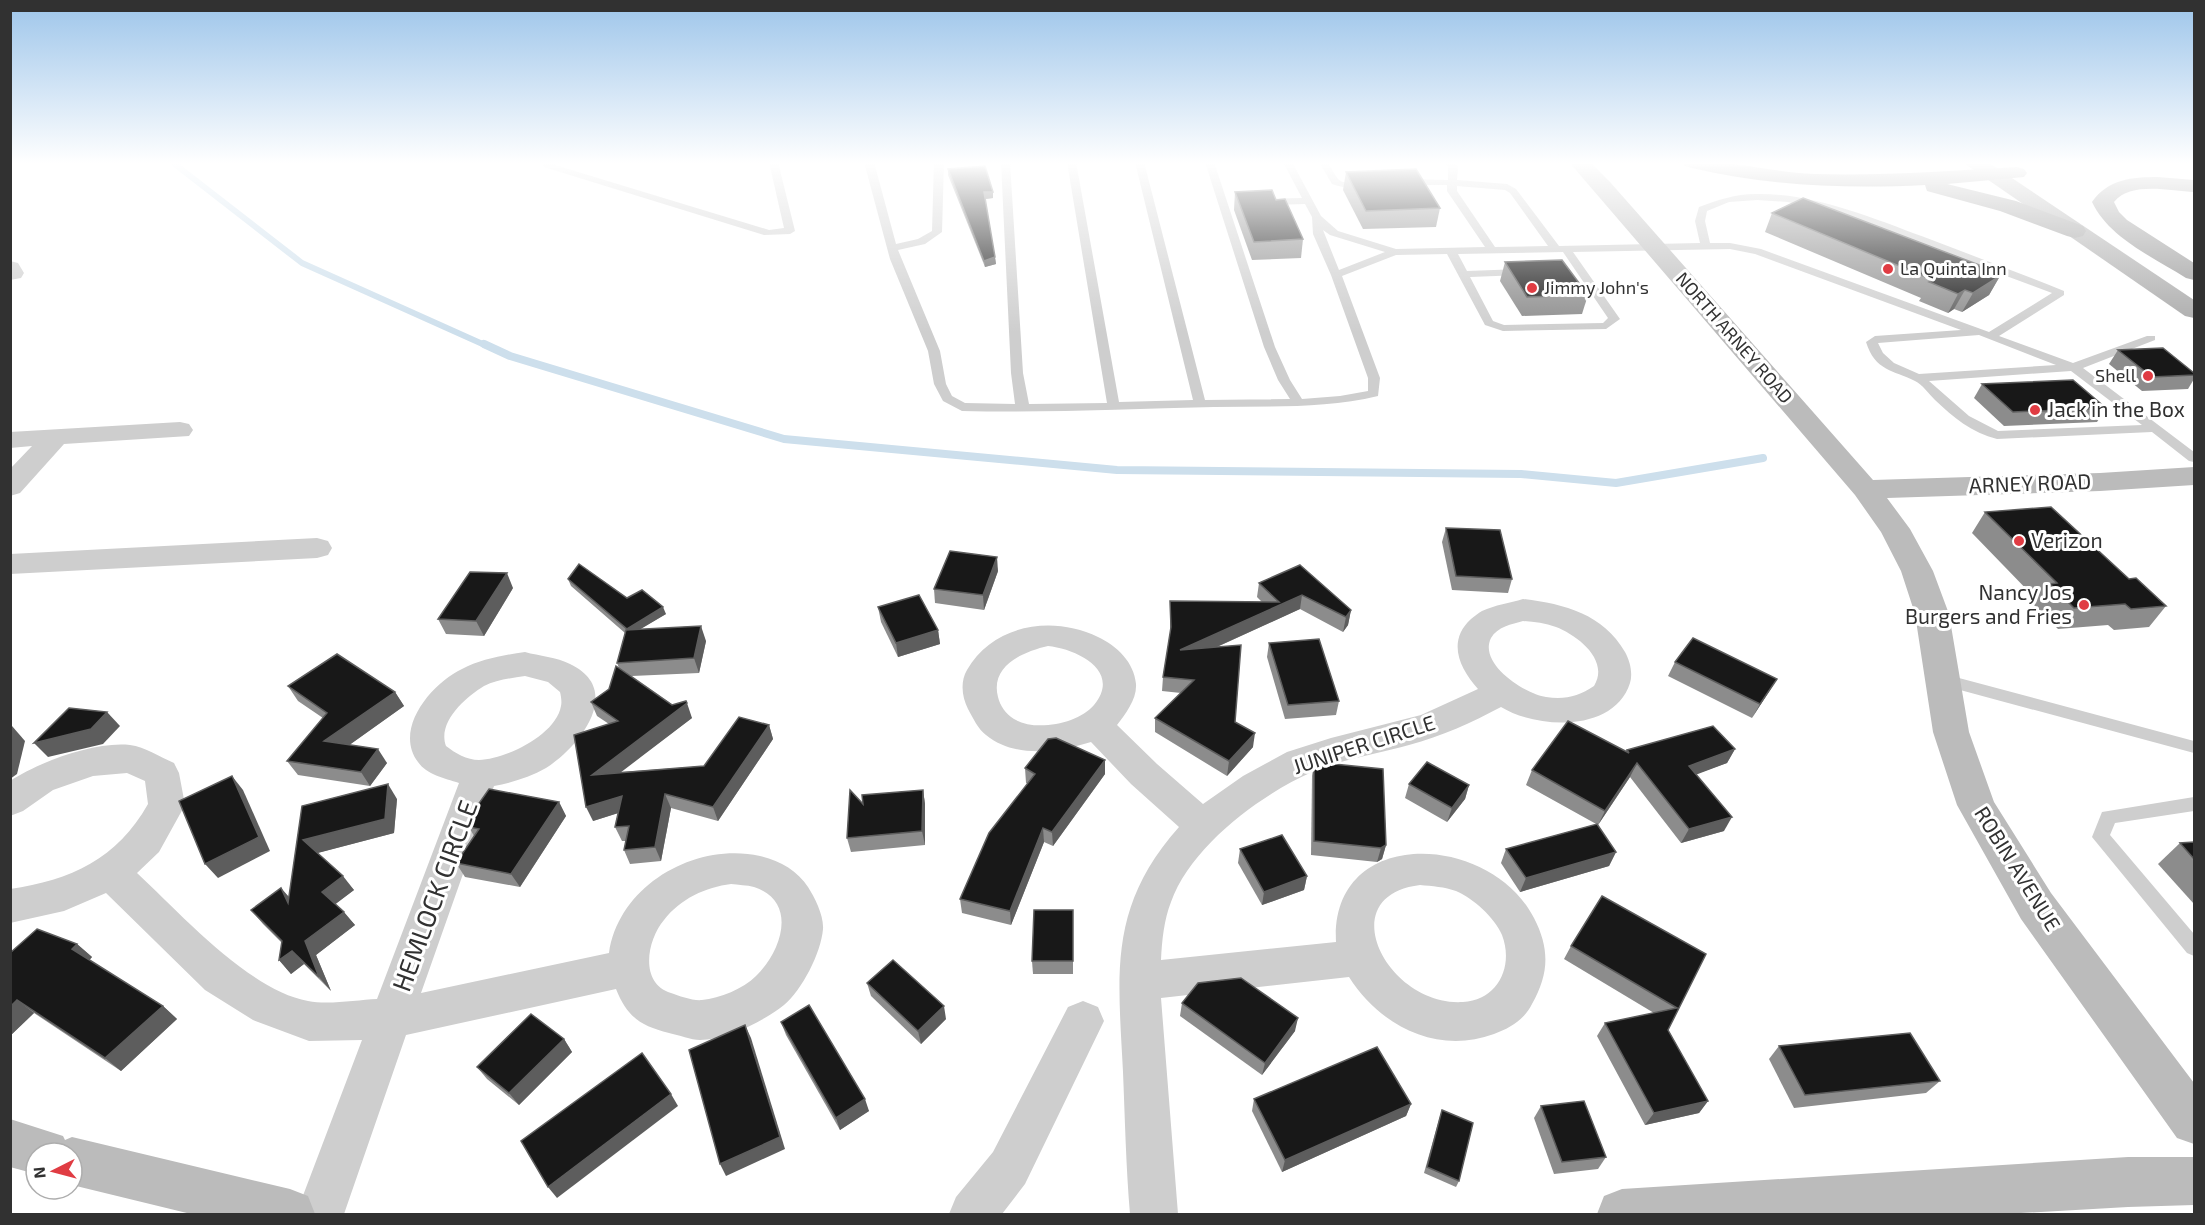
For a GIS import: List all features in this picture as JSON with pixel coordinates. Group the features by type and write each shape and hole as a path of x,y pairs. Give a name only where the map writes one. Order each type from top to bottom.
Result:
{"highway":[{"path":"2043,219 2075,231"},
{"path":"2113,219 2194,273"}],"main road":[{"name":"NORTH ARNEY ROAD","path":"1630,219 1865,489"},
{"path":"2060,219 2194,311"},
{"path":"2080,219 2194,289"},
{"path":"2136,272 2194,322"},
{"name":"ARNEY ROAD","path":"1865,489 2100,482 2194,476"},
{"name":"ROBIN AVENUE","path":"1865,489 1895,529 1917,571 1932,614 1951,732 1976,805 2036,906 2194,1121"},
{"path":"84,1164 290,1215"},
{"path":"1622,1215 2116,1183 2194,1181"}],"street":[{"path":"10,440 180,430"},
{"path":"10,487 56,436"},
{"path":"10,564 317,548"},
{"name":"JUNIPER CIRCLE","path":"1154,1215 1139,981 1144,935 1151,902 1177,853 1203,826 1265,780 1300,762 1430,726 1501,692"},
{"path":"1097,726 1144,774 1203,826"},
{"path":"10,801 40,780 91,762 130,759 161,773 167,805 142,845 110,872 75,891 39,903 10,906"},
{"name":"HEMLOCK CIRCLE","path":"320,1215 480,774"},
{"path":"731,868 761,872 786,886 798,905 803,928 795,958 770,991 733,1013 700,1020 657,1010 639,995 628,969 632,935 650,907 674,886 707,872 731,868"},
{"path":"1420,869 1452,873 1483,887 1505,906 1521,930 1527,960 1525,979 1512,1000 1491,1015 1461,1022 1413,1012 1389,997 1369,976 1359,958 1353,930 1357,909 1371,888 1397,873 1420,869"},
{"name":"HEMLOCK CIRCLE","path":"110,872 220,977 268,1006 309,1021 391,1019 628,969"},
{"path":"1139,981 1359,958"},
{"path":"973,1215 1009,1168 1083,1021"}],"lane":[{"path":"723,219 768,233 790,231 787,219"},
{"path":"884,219 892,248 934,351 940,384 947,398 962,407 1022,408 1356,399 1374,393 1374,378 1336,275 1318,234 1317,219"},
{"path":"892,248 922,242 937,232 937,219"},
{"path":"1008,219 1017,373 1022,408"},
{"path":"1081,219 1114,407"},
{"path":"1153,219 1200,404"},
{"path":"1229,219 1229,229 1275,363 1285,385 1297,401"},
{"path":"1319,219 1334,233 1395,252 1705,245 1757,250 2074,367 2194,458"},
{"path":"1471,219 1492,250"},
{"path":"1451,251 1489,323 1503,328 1606,326 1614,320 1537,219"},
{"path":"1700,219 1705,245"},
{"path":"1866,219 2060,293 1984,334 1875,339 1872,342 1873,347 1895,371 1906,376 1919,378 2074,367 2151,338"},
{"path":"1336,275 1395,252"},
{"path":"1463,274 1534,272"},
{"path":"1919,378 1965,420 1981,431 1997,435 2155,428"},
{"path":"1944,680 2194,747"},
{"path":"2194,804 2108,817 2101,837 2194,947"}],"building":[{"path":"968,219 989,219 995,257 984,261"},
{"path":"1245,219 1294,219 1303,239 1254,242"},
{"path":"1787,219 1859,219 1995,271 1992,273 2000,276 1973,293 1965,290 1958,294 1929,282 1933,280"},
{"path":"1562,260 1588,295 1527,297 1505,262"},
{"path":"2163,348 2194,375 2152,377 2118,350"},
{"path":"2073,380 2106,408 2013,412 1982,384"},
{"path":"2051,507 2129,579 2136,578 2166,606 2131,609 2125,604 2074,608 2050,584 2057,583 1985,512"},
{"path":"1446,528 1500,530 1512,579 1456,576"},
{"path":"950,551 997,557 983,595 934,589"},
{"path":"579,564 627,598 642,590 663,607 627,629 568,579"},
{"path":"1300,565 1351,610 1346,617 1302,595 1180,650 1241,645 1235,722 1255,733 1229,761 1155,718 1194,680 1163,677 1171,627 1170,601 1279,602 1259,583"},
{"path":"470,572 507,573 476,621 438,619"},
{"path":"919,595 938,630 896,643 878,607"},
{"path":"701,626 694,658 617,663 626,630"},
{"path":"1693,638 1777,679 1760,704 1675,662"},
{"path":"1319,639 1339,701 1288,705 1269,643"},
{"path":"337,654 395,692 324,741 378,749 361,772 287,761 327,713 288,686"},
{"path":"616,666 672,705 686,701 687,703 592,775 704,766 739,717 769,725 713,807 665,794 655,847 624,850 629,826 615,827 622,796 586,807 574,735 618,721 591,702 609,689"},
{"path":"69,708 107,712 91,729 34,743"},
{"path":"1568,721 1629,753 1627,750 1713,726 1735,749 1689,766 1732,817 1689,829 1637,763 1605,811 1532,770"},
{"path":"1056,738 1105,760 1052,832 1043,828 1010,911 960,899 989,833 1035,774 1025,768 1048,739"},
{"path":"1314,762 1383,769 1386,845 1381,848 1314,841"},
{"path":"1427,762 1469,785 1452,808 1409,784"},
{"path":"232,776 259,837 205,864 179,801"},
{"path":"388,784 385,819 303,840 343,876 322,892 344,912 305,941 319,977 292,951 279,960 282,941 251,910 281,888 288,903 302,806"},
{"path":"489,789 559,802 511,874 456,863 479,829 469,827 475,809"},
{"path":"850,790 863,804 862,795 923,790 922,831 847,838"},
{"path":"1597,824 1616,852 1526,878 1506,849"},
{"path":"1282,835 1307,876 1264,892 1240,849"},
{"path":"2194,842 2194,859 2180,843"},
{"path":"1602,896 1706,954 1668,1030 1708,1101 1654,1113 1605,1023 1677,1008 1571,946"},
{"path":"1034,910 1073,910 1073,961 1032,961"},
{"path":"37,929 77,944 72,949 163,1006 105,1058 17,1000 10,1007 10,953"},
{"path":"893,960 944,1006 918,1031 867,983"},
{"path":"1241,978 1298,1018 1265,1063 1182,1003 1198,983"},
{"path":"809,1005 865,1099 836,1118 781,1022"},
{"path":"531,1014 564,1039 509,1093 477,1067"},
{"path":"745,1025 780,1137 720,1164 689,1050"},
{"path":"1910,1033 1940,1081 1805,1095 1779,1046"},
{"path":"1377,1047 1411,1104 1285,1160 1254,1099"},
{"path":"642,1053 671,1094 548,1187 521,1141"},
{"path":"1584,1101 1606,1157 1562,1162 1541,1106"},
{"path":"1442,1110 1473,1123 1459,1181 1427,1167"}],"waterway":[{"path":"246,219 302,263 487,346"},
{"path":"484,344 510,356 784,439 1117,470 1521,474 1616,483 1763,458"}],"place":[{"name":"La Quinta Inn","path":"1888,269"},
{"name":"Jimmy John's","path":"1532,288"},
{"name":"Shell","path":"2148,376"},
{"name":"Jack in the Box","path":"2035,410"},
{"name":"Verizon","path":"2019,541"},
{"name":"Nancy Jos Burgers and Fries","path":"2084,605"}]}
